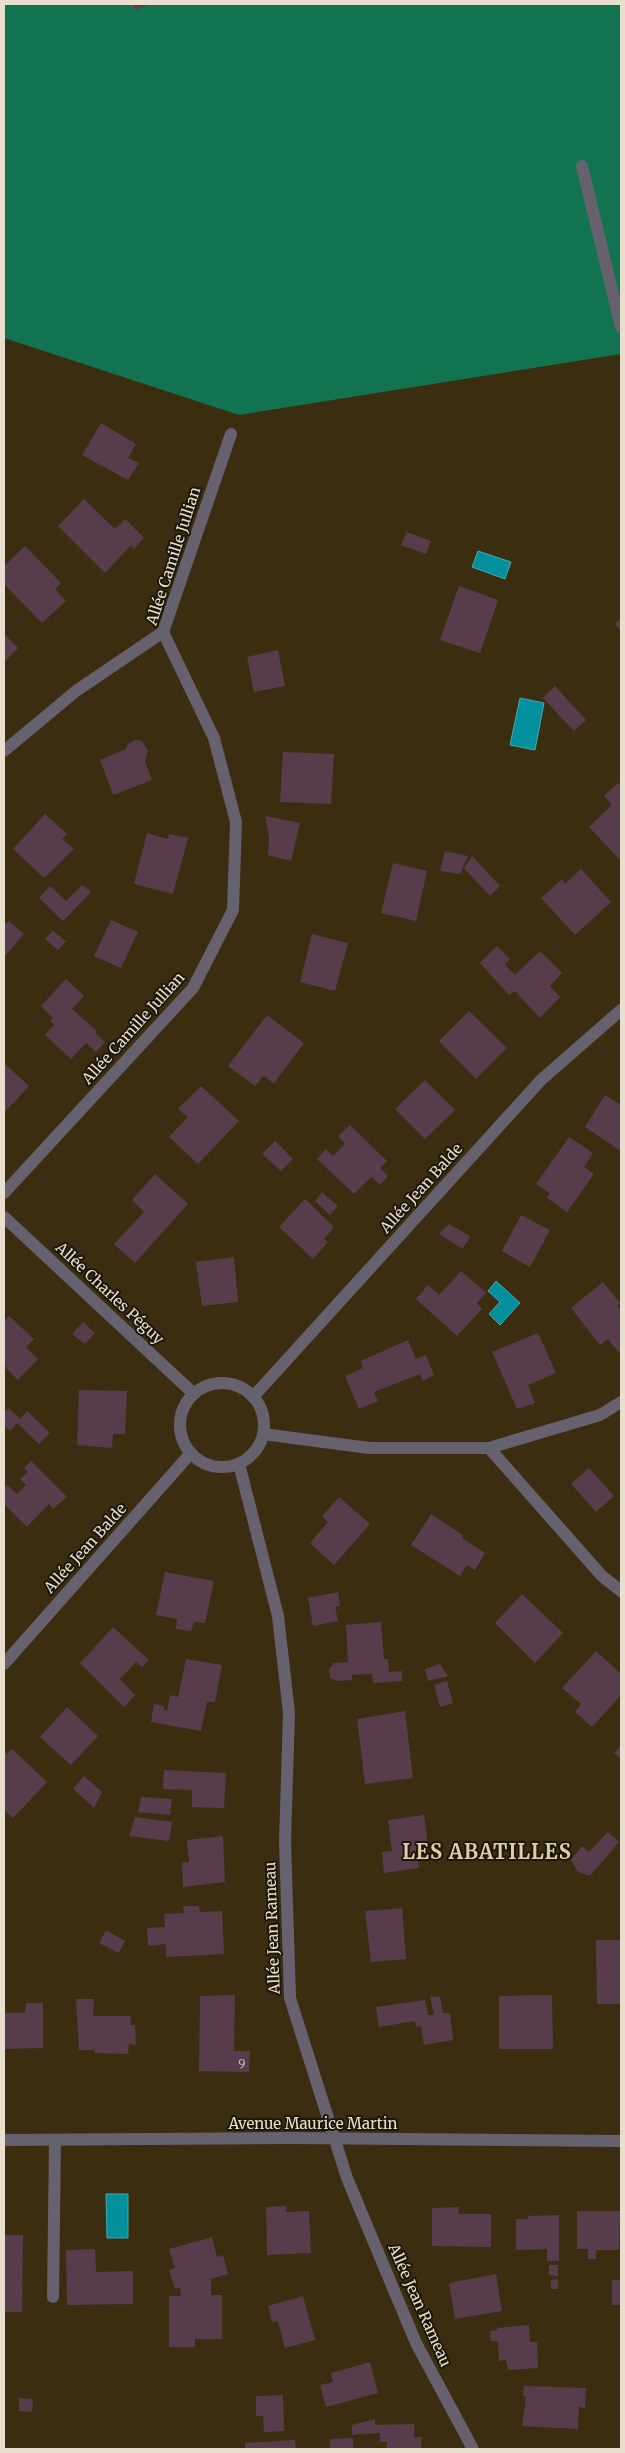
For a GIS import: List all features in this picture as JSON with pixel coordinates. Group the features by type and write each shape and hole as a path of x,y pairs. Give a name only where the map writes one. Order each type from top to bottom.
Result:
{"street":[{"path":"582,166 621,327"},
{"name":"Allée Camille Jullian","path":"4,1193 194,988 233,910 236,822 214,738 163,632 231,434"},
{"path":"4,751 76,691 163,632"},
{"name":"Allée Jean Balde","path":"253,1397 541,1080 621,1010"},
{"name":"Allée Charles Péguy","path":"4,1216 194,1394"},
{"path":"218,1383 231,1384 243,1388 253,1397 260,1408 264,1421 264,1434 254,1451 239,1464 227,1467 213,1466 201,1462 191,1453 184,1442 180,1430 183,1410 194,1394 205,1386 218,1383"},
{"path":"264,1434 369,1448 489,1448 600,1415 621,1402"},
{"path":"489,1448 602,1576 621,1591"},
{"name":"Allée Jean Balde","path":"4,1664 191,1453"},
{"name":"Allée Jean Rameau","path":"239,1464 278,1616 289,1714 285,1841 290,1998 347,2178 416,2343 473,2449"},
{"name":"Avenue Maurice Martin","path":"4,2140 336,2139 621,2142"},
{"path":"53,2297 55,2141"}],"green space":[{"path":"4,4 621,4 621,354 239,415 4,338"}],"water":[{"path":"478,551 511,562 505,579 472,567"},
{"path":"520,698 544,703 535,750 510,745"},
{"path":"496,1281 520,1303 500,1325 489,1314 500,1302 488,1291"},
{"path":"106,2194 128,2194 128,2238 107,2238"}],"building":[{"path":"133,4 151,4 135,10"},
{"path":"101,423 136,444 128,458 139,463 128,480 82,455"},
{"path":"84,499 115,529 125,519 144,538 134,549 131,545 105,573 58,526"},
{"path":"407,532 431,541 426,554 401,545"},
{"path":"25,546 61,583 55,589 66,601 42,623 4,584 4,566"},
{"path":"459,586 498,600 480,653 440,640"},
{"path":"621,618 621,631 615,624"},
{"path":"4,634 18,648 4,662"},
{"path":"278,650 285,686 254,692 247,657"},
{"path":"555,686 586,720 574,731 543,698"},
{"path":"136,740 142,741 148,750 145,762 152,780 113,795 100,760 126,749 128,744"},
{"path":"283,752 334,754 331,804 280,802"},
{"path":"618,783 621,786 621,857 619,859 589,827 612,805 604,796"},
{"path":"45,814 67,834 62,839 74,849 44,878 13,849"},
{"path":"265,816 300,823 291,861 268,855 269,837"},
{"path":"147,833 168,839 169,834 188,838 173,894 134,884"},
{"path":"445,851 468,856 460,874 440,871"},
{"path":"472,856 500,886 490,896 464,868"},
{"path":"393,863 427,871 416,921 381,913"},
{"path":"581,869 611,902 575,935 541,898 562,879 565,884"},
{"path":"82,885 91,892 63,921 39,898 50,886 66,901"},
{"path":"111,920 138,932 121,968 94,956"},
{"path":"9,921 24,934 5,956 4,923"},
{"path":"53,931 66,941 58,950 45,939"},
{"path":"312,934 348,943 335,991 300,982"},
{"path":"497,946 510,959 505,965 515,975 540,951 562,973 550,986 560,997 540,1018 515,991 509,995 480,963"},
{"path":"66,979 84,996 72,1009 97,1031 95,1033 105,1042 96,1052 86,1043 71,1059 45,1035 54,1025 50,1021 53,1018 41,1006"},
{"path":"469,1011 507,1048 476,1079 439,1041"},
{"path":"267,1015 304,1043 274,1083 263,1076 255,1086 228,1066"},
{"path":"4,1063 29,1086 4,1113"},
{"path":"425,1080 455,1110 425,1139 395,1109"},
{"path":"201,1086 239,1121 198,1164 169,1137 188,1117 178,1109"},
{"path":"605,1095 621,1105 621,1151 585,1127"},
{"path":"350,1125 387,1161 380,1168 388,1176 380,1185 371,1177 354,1194 317,1159 326,1149 333,1156 345,1144 338,1136"},
{"path":"569,1137 593,1153 584,1167 594,1174 567,1212 547,1198 550,1193 536,1184"},
{"path":"275,1141 293,1159 281,1171 262,1154"},
{"path":"155,1174 188,1204 135,1263 114,1244 144,1212 132,1200"},
{"path":"322,1192 338,1206 330,1215 315,1201"},
{"path":"305,1199 334,1227 324,1239 328,1242 313,1259 279,1227"},
{"path":"521,1215 550,1230 530,1267 502,1251"},
{"path":"449,1224 470,1236 463,1249 439,1234"},
{"path":"234,1257 238,1302 202,1306 196,1262"},
{"path":"461,1271 486,1293 477,1303 482,1309 457,1336 416,1299 428,1285 439,1295"},
{"path":"603,1282 620,1303 617,1306 621,1311 621,1355 608,1339 600,1345 571,1308"},
{"path":"9,1316 34,1339 26,1347 38,1359 18,1380 5,1367 7,1365 4,1362 4,1321"},
{"path":"83,1322 95,1333 85,1344 72,1334"},
{"path":"538,1333 556,1373 528,1385 535,1403 517,1409 492,1352"},
{"path":"408,1340 416,1359 426,1355 434,1375 423,1381 420,1374 374,1392 378,1401 359,1409 345,1376 363,1368 361,1361"},
{"path":"79,1390 127,1391 125,1434 113,1434 112,1448 77,1445"},
{"path":"9,1408 20,1419 27,1411 50,1433 39,1444 17,1423 10,1431 4,1425 4,1413"},
{"path":"31,1461 67,1497 53,1509 49,1504 27,1527 4,1504 4,1488 7,1485 17,1494 26,1485 20,1479 28,1472 24,1468"},
{"path":"589,1468 614,1496 596,1512 571,1484"},
{"path":"339,1497 370,1524 334,1565 310,1543 328,1522 322,1516"},
{"path":"431,1514 463,1535 462,1538 485,1553 475,1570 467,1565 460,1576 411,1545"},
{"path":"165,1572 214,1581 205,1623 194,1622 191,1631 176,1629 177,1619 156,1615"},
{"path":"338,1592 340,1606 335,1607 338,1621 313,1626 308,1598"},
{"path":"522,1594 563,1633 535,1663 495,1623"},
{"path":"381,1622 384,1659 388,1659 389,1672 402,1671 402,1681 373,1683 372,1674 352,1675 352,1680 337,1681 330,1678 329,1669 334,1663 348,1662 346,1625"},
{"path":"113,1627 149,1660 142,1667 136,1662 120,1679 135,1695 124,1707 80,1663"},
{"path":"596,1651 621,1674 621,1695 592,1727 575,1712 581,1704 562,1688"},
{"path":"186,1659 222,1665 215,1702 207,1702 201,1731 151,1722 154,1704 164,1706 164,1710 167,1711 170,1695 178,1697"},
{"path":"440,1664 448,1676 428,1681 425,1669"},
{"path":"447,1681 453,1703 440,1707 434,1685"},
{"path":"67,1707 98,1736 71,1765 40,1737"},
{"path":"405,1711 413,1778 365,1784 357,1719"},
{"path":"621,1745 621,1759 614,1753"},
{"path":"12,1749 47,1782 13,1818 4,1810 4,1750 7,1754"},
{"path":"164,1770 226,1773 224,1808 192,1807 192,1790 163,1789"},
{"path":"84,1776 102,1792 94,1808 73,1789"},
{"path":"141,1797 172,1799 170,1815 138,1812"},
{"path":"424,1815 428,1847 416,1848 419,1868 384,1873 382,1852 392,1851 388,1820"},
{"path":"135,1817 172,1822 169,1841 129,1836"},
{"path":"608,1832 619,1842 590,1876 578,1872 571,1860 582,1846 589,1852"},
{"path":"223,1836 225,1882 183,1887 182,1863 189,1862 187,1840"},
{"path":"183,1906 199,1906 200,1912 222,1911 224,1954 166,1957 166,1944 148,1946 147,1928 165,1927 164,1914 184,1913"},
{"path":"402,1908 406,1959 371,1962 365,1911"},
{"path":"106,1930 125,1941 119,1953 99,1943"},
{"path":"596,1940 621,1940 621,2004 597,2004"},
{"path":"235,1995 234,2051 250,2051 249,2072 199,2071 200,1996"},
{"path":"552,1995 553,2049 499,2049 499,1996"},
{"path":"430,1997 440,1997 443,2013 450,2013 453,2040 424,2045 421,2026 416,2027 415,2021 379,2027 376,2007 425,2000 428,2015 434,2015"},
{"path":"76,1999 94,1999 93,2016 131,2016 130,2025 135,2025 136,2045 129,2044 128,2054 95,2053 94,2050 79,2050"},
{"path":"26,2003 43,2003 43,2048 4,2049 4,2013 25,2013"},
{"path":"286,2206 286,2212 309,2211 311,2253 267,2255 266,2207"},
{"path":"459,2207 458,2214 491,2214 491,2247 432,2246 432,2208"},
{"path":"577,2211 620,2211 619,2250 596,2250 596,2259 588,2259 588,2249 577,2249"},
{"path":"559,2215 559,2261 547,2261 547,2249 516,2250 516,2219 528,2219 528,2216"},
{"path":"4,2235 23,2235 22,2312 4,2312"},
{"path":"212,2237 217,2257 223,2255 228,2274 211,2279 211,2295 222,2295 222,2339 195,2339 195,2347 169,2347 169,2296 181,2296 180,2288 175,2289 169,2270 175,2268 169,2249"},
{"path":"95,2249 96,2272 133,2271 133,2304 67,2305 66,2250"},
{"path":"549,2265 558,2265 558,2276 549,2275"},
{"path":"496,2274 502,2311 455,2319 449,2283"},
{"path":"558,2279 558,2289 551,2289 551,2280"},
{"path":"612,2280 621,2280 621,2305 612,2305"},
{"path":"303,2296 315,2340 285,2348 278,2321 272,2322 268,2306"},
{"path":"529,2325 530,2342 537,2342 538,2368 508,2370 506,2360 499,2361 498,2341 491,2341 490,2331 497,2330 497,2328"},
{"path":"370,2362 378,2393 326,2407 320,2385 333,2382 331,2373"},
{"path":"524,2386 586,2388 585,2408 579,2407 578,2429 522,2426 526,2397 523,2396"},
{"path":"283,2395 284,2431 264,2432 263,2416 256,2416 256,2396"},
{"path":"19,2398 33,2399 32,2412 19,2411"},
{"path":"375,2419 375,2425 414,2424 414,2437 422,2437 421,2449 387,2449 387,2442 380,2442 380,2433 352,2435 352,2425"},
{"path":"353,2438 353,2449 330,2449 330,2439"},
{"path":"295,2440 296,2449 245,2449 245,2443"}],"district":[{"name":"LES ABATILLES","path":"487,1851"}]}
